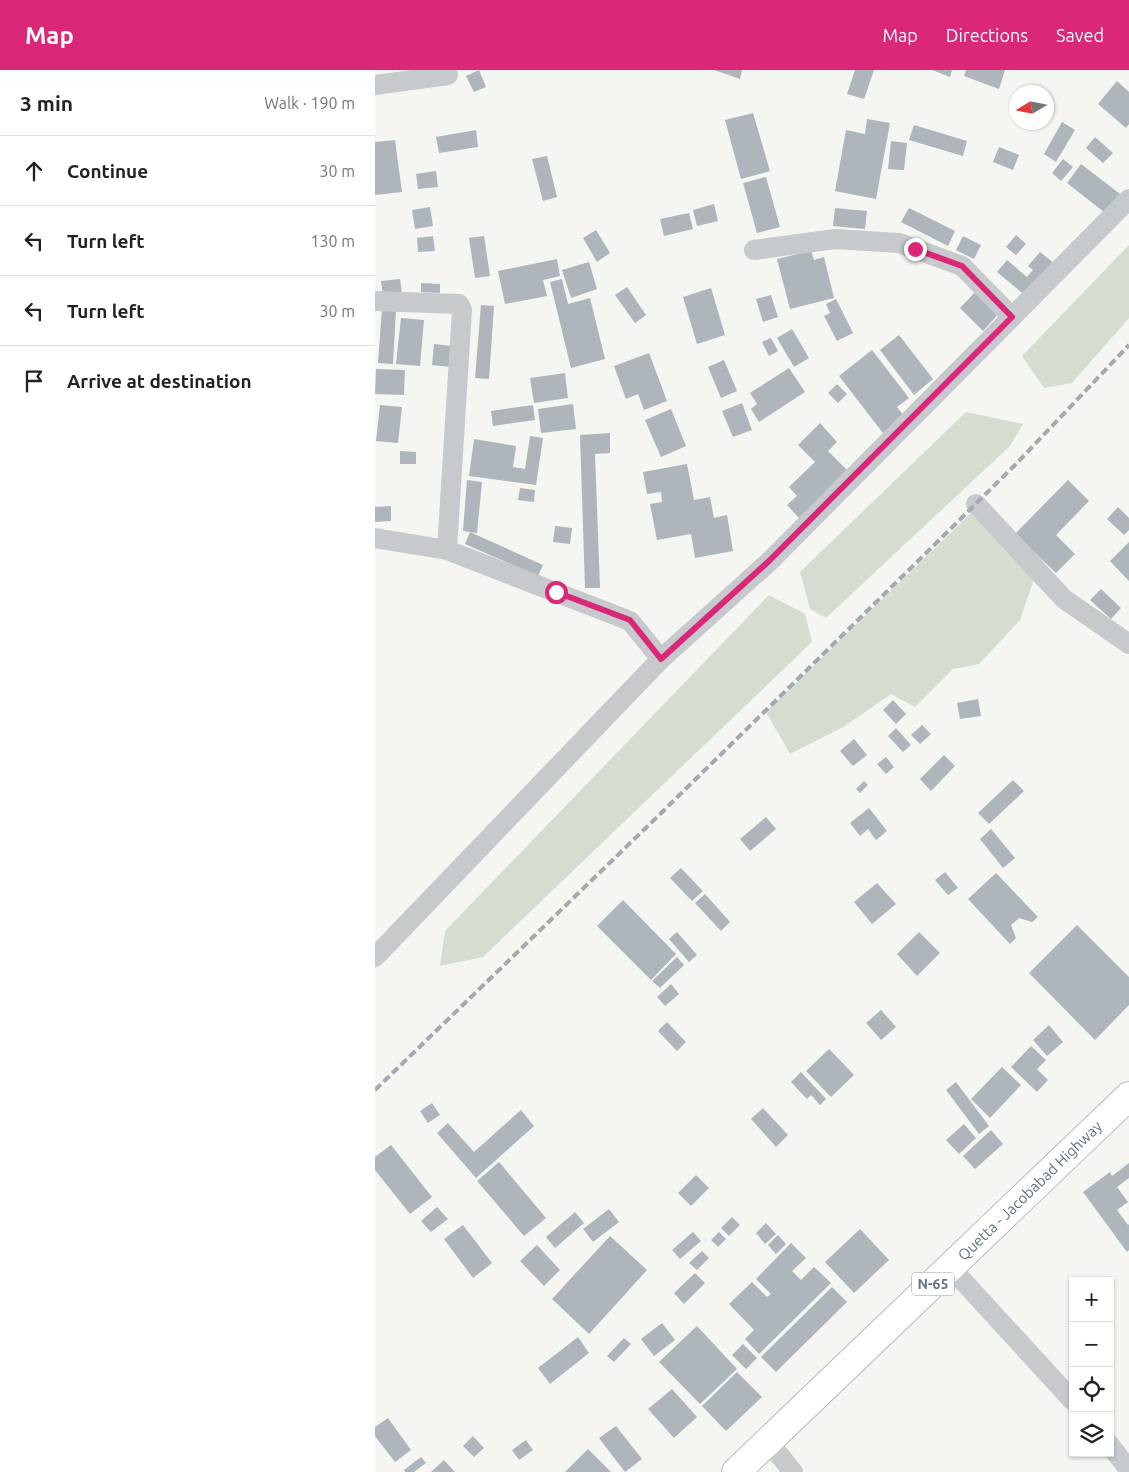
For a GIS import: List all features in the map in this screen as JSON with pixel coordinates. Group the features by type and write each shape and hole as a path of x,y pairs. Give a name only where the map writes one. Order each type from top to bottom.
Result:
{"highway":[{"name":"Quetta - Jacobabad Highway","path":"736,1472 1129,1096"}],"street":[{"path":"375,85 448,75"},
{"path":"375,957 661,659 769,561 1129,199"},
{"path":"754,250 835,239 899,243 962,266 1012,317"},
{"path":"375,301 459,304 462,310 447,550"},
{"path":"976,504 1064,599 1129,644"},
{"path":"375,538 447,550 630,620 661,659"},
{"path":"951,1268 1069,1397"},
{"path":"769,1441 793,1472"},
{"path":"1114,1450 1129,1470"}],"shaded area":[{"path":"1129,245 1129,318 1072,383 1044,388 1022,356"},
{"path":"966,412 1023,424 1010,446 826,618 810,609 800,572"},
{"path":"971,513 1034,579 1020,620 979,664 953,669 915,707 891,694 845,726 790,754 766,712"},
{"path":"769,595 805,614 812,642 483,957 440,966 445,931"}],"building":[{"path":"479,70 486,87 474,92 466,76"},
{"path":"714,70 742,70 740,79"},
{"path":"855,70 874,70 864,99 847,94"},
{"path":"932,70 952,70 950,77"},
{"path":"966,70 1005,70 999,89 964,76"},
{"path":"1117,81 1129,92 1129,124 1126,128 1098,104"},
{"path":"753,113 770,171 741,179 725,120"},
{"path":"867,119 890,123 876,199 835,191 846,130 865,134"},
{"path":"1062,122 1075,130 1056,162 1044,154"},
{"path":"914,125 967,141 963,156 909,140"},
{"path":"476,130 478,147 439,153 436,137"},
{"path":"1095,137 1113,153 1103,163 1086,148"},
{"path":"395,140 402,192 375,195 375,142"},
{"path":"891,141 907,143 904,170 888,169"},
{"path":"999,147 1019,155 1013,170 993,162"},
{"path":"547,156 557,197 543,201 532,159"},
{"path":"1063,159 1073,167 1061,181 1052,173"},
{"path":"1081,164 1124,197 1109,216 1067,183"},
{"path":"436,171 438,187 418,189 416,174"},
{"path":"766,177 780,227 757,233 743,183"},
{"path":"714,204 718,221 697,226 693,210"},
{"path":"430,207 433,226 415,229 412,210"},
{"path":"835,208 867,211 865,229 833,226"},
{"path":"909,208 955,231 948,246 901,222"},
{"path":"689,213 693,229 664,236 660,219"},
{"path":"596,230 610,253 597,262 583,238"},
{"path":"1016,235 1026,244 1016,255 1006,247"},
{"path":"433,236 435,251 418,252 417,238"},
{"path":"484,236 490,276 475,278 469,238"},
{"path":"963,236 981,245 974,259 956,250"},
{"path":"811,251 814,260 824,257 834,298 790,309 777,259"},
{"path":"1040,252 1054,263 1027,297 997,272 1007,260 1027,277 1033,270 1028,266"},
{"path":"557,259 560,276 543,280 547,296 505,304 498,271"},
{"path":"589,262 597,289 571,298 562,270"},
{"path":"400,279 402,294 383,296 381,281"},
{"path":"562,279 568,304 590,298 605,359 571,368 550,282"},
{"path":"421,283 440,284 440,293 421,292"},
{"path":"627,287 646,315 635,323 615,295"},
{"path":"711,288 725,335 697,344 683,297"},
{"path":"979,288 1002,310 983,331 960,308"},
{"path":"771,295 778,317 763,322 756,299"},
{"path":"836,299 853,333 837,341 824,316 830,313 826,304"},
{"path":"481,305 494,306 489,379 475,378"},
{"path":"382,309 396,310 393,364 378,363"},
{"path":"401,318 424,320 420,366 396,364"},
{"path":"792,329 809,358 794,367 777,338"},
{"path":"899,335 933,379 914,395 880,350"},
{"path":"771,338 778,351 769,356 762,342"},
{"path":"434,344 452,346 450,367 432,365"},
{"path":"872,350 909,398 897,407 907,420 886,437 839,376"},
{"path":"649,353 667,401 644,410 638,394 626,399 614,366"},
{"path":"724,360 737,391 721,398 708,367"},
{"path":"789,368 805,392 759,422 751,409 757,404 750,393"},
{"path":"376,369 405,370 404,395 375,394"},
{"path":"565,373 568,398 534,403 530,378"},
{"path":"837,384 847,394 838,403 828,393"},
{"path":"742,403 752,430 733,437 722,411"},
{"path":"573,404 576,429 541,433 538,409"},
{"path":"380,405 402,407 398,443 376,441"},
{"path":"533,405 535,420 493,426 491,411"},
{"path":"671,409 686,446 661,457 645,420"},
{"path":"820,423 837,442 828,451 848,471 799,518 787,505 797,496 789,487 815,462 798,445"},
{"path":"610,433 610,453 595,454 600,588 585,588 580,435"},
{"path":"530,436 543,438 536,485 469,476 474,439 516,446 513,467 525,469"},
{"path":"400,451 416,452 416,464 400,464"},
{"path":"687,464 694,500 710,497 714,518 727,515 733,551 695,558 691,534 657,540 650,504 662,502 661,492 647,494 643,472"},
{"path":"467,480 482,482 477,533 463,531"},
{"path":"1068,480 1089,501 1056,535 1075,554 1056,573 1015,534"},
{"path":"520,488 535,490 534,502 518,500"},
{"path":"391,506 391,521 375,522 375,507"},
{"path":"1118,507 1129,518 1129,530 1124,535 1107,519"},
{"path":"555,526 572,528 570,544 553,542"},
{"path":"470,532 543,565 538,576 465,544"},
{"path":"1129,542 1129,581 1110,561"},
{"path":"1101,589 1121,608 1111,619 1090,600"},
{"path":"978,699 981,716 960,719 957,703"},
{"path":"893,700 906,714 896,724 883,710"},
{"path":"922,725 931,734 920,744 911,735"},
{"path":"896,728 911,745 903,752 888,736"},
{"path":"854,739 867,755 853,766 840,751"},
{"path":"944,755 955,766 931,791 920,779"},
{"path":"886,757 894,767 886,774 877,764"},
{"path":"1013,780 1024,791 989,824 978,813"},
{"path":"864,781 868,785 860,793 856,789"},
{"path":"869,808 887,831 876,840 868,829 860,836 850,823"},
{"path":"766,817 776,829 750,851 740,839"},
{"path":"991,829 1015,858 1003,868 980,839"},
{"path":"681,868 703,891 692,901 670,878"},
{"path":"945,872 958,888 948,895 935,880"},
{"path":"996,873 1038,917 1032,922 1019,918 1011,925 1016,938 1010,944 968,899"},
{"path":"877,883 896,904 872,924 854,902"},
{"path":"705,894 730,922 721,931 695,903"},
{"path":"623,900 676,954 651,980 597,926"},
{"path":"1077,925 1129,977 1129,1005 1095,1040 1029,973"},
{"path":"677,932 697,955 689,962 669,939"},
{"path":"919,932 940,953 917,976 897,954"},
{"path":"677,957 684,965 660,988 652,981"},
{"path":"671,984 679,994 665,1006 657,997"},
{"path":"881,1010 896,1027 881,1040 866,1023"},
{"path":"667,1022 686,1042 677,1051 658,1031"},
{"path":"1049,1025 1063,1042 1047,1056 1033,1040"},
{"path":"1031,1046 1046,1060 1037,1069 1048,1080 1037,1092 1011,1067"},
{"path":"829,1049 854,1075 831,1097 806,1071"},
{"path":"1002,1067 1021,1085 990,1118 971,1099"},
{"path":"801,1072 826,1099 820,1105 811,1095 807,1099 791,1082"},
{"path":"956,1082 989,1126 979,1134 946,1090"},
{"path":"432,1103 440,1115 428,1123 420,1111"},
{"path":"763,1108 788,1135 776,1147 751,1119"},
{"path":"521,1110 534,1126 476,1178 437,1133 448,1123 474,1152"},
{"path":"964,1124 976,1138 959,1154 946,1140"},
{"path":"991,1130 1003,1144 975,1169 963,1156"},
{"path":"391,1145 432,1197 410,1214 375,1170 375,1157"},
{"path":"499,1162 546,1218 524,1236 477,1181"},
{"path":"1129,1163 1129,1178 1117,1187 1128,1202 1117,1210 1129,1224 1129,1250 1127,1252 1083,1192 1110,1172 1112,1176"},
{"path":"696,1175 709,1188 691,1206 678,1193"},
{"path":"437,1207 448,1219 431,1232 421,1221"},
{"path":"609,1209 619,1222 593,1242 583,1229"},
{"path":"575,1212 584,1223 555,1248 546,1237"},
{"path":"732,1217 740,1225 729,1236 721,1228"},
{"path":"766,1223 776,1234 765,1244 756,1233"},
{"path":"463,1225 492,1263 473,1278 444,1239"},
{"path":"860,1229 889,1260 854,1293 825,1262"},
{"path":"693,1232 701,1241 680,1259 672,1250"},
{"path":"719,1232 726,1239 718,1247 711,1240"},
{"path":"778,1235 786,1244 776,1254 768,1245"},
{"path":"610,1236 647,1270 589,1334 552,1299"},
{"path":"791,1243 806,1258 792,1271 801,1280 814,1267 831,1283 759,1354 745,1339 754,1330 729,1304 752,1282 767,1297 771,1294 756,1279"},
{"path":"537,1245 560,1270 544,1286 520,1261"},
{"path":"702,1251 709,1258 697,1270 689,1263"},
{"path":"695,1273 705,1283 684,1304 674,1293"},
{"path":"832,1287 847,1302 776,1372 761,1357"},
{"path":"662,1323 675,1340 654,1356 641,1339"},
{"path":"697,1326 737,1369 700,1404 659,1362"},
{"path":"578,1337 589,1353 550,1384 538,1368"},
{"path":"624,1338 631,1344 614,1362 607,1356"},
{"path":"743,1344 757,1358 746,1369 732,1355"},
{"path":"737,1372 762,1397 726,1431 702,1406"},
{"path":"672,1389 697,1417 674,1438 648,1409"},
{"path":"388,1418 411,1450 395,1462 375,1436 375,1427"},
{"path":"616,1426 642,1459 625,1472 599,1438"},
{"path":"473,1436 484,1448 474,1457 463,1446"},
{"path":"526,1440 533,1450 519,1460 512,1450"},
{"path":"588,1449 611,1472 565,1472"},
{"path":"421,1457 426,1463 414,1472 405,1472 404,1470"},
{"path":"444,1460 455,1472 431,1472"}],"railway":[{"path":"375,1090 916,563 1015,465 1129,345"}],"route":[{"path":"556,592 630,620 661,659 769,561 1012,317 962,266 915,249"}]}
